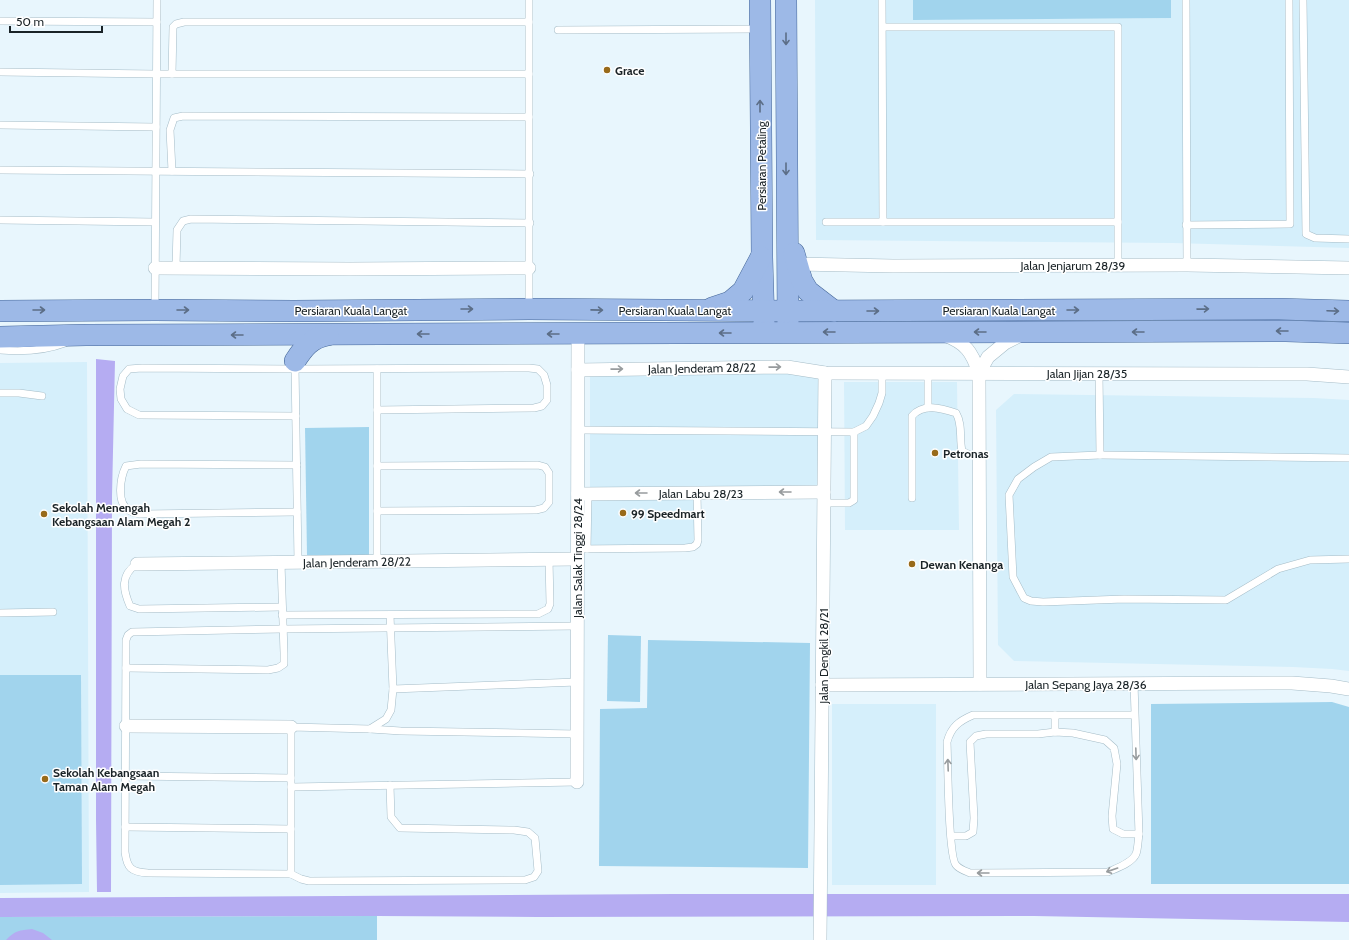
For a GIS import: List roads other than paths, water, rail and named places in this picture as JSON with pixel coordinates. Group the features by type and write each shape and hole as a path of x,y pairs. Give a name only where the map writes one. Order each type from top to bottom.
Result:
{"main road":[{"name":"Persiaran Petaling","path":"760,0 764,333"},
{"name":"Persiaran Petaling","path":"786,0 788,333"},
{"path":"787,232 805,287 834,311"},
{"path":"706,311 730,302 743,291 762,257"},
{"name":"Persiaran Kuala Langat","path":"295,341 529,309 706,311 1279,309 1349,311"},
{"name":"Persiaran Kuala Langat","path":"0,311 155,310 308,344 318,337 335,334 1286,331 1349,333"},
{"path":"1168,310 1168,332"},
{"path":"0,337 263,334 276,336 288,346 295,341"}],"street":[{"name":"Jalan Jenjarum 28/39","path":"797,264 893,266 1187,265 1349,268"},
{"path":"155,268 529,268"},
{"path":"938,332 955,339 968,350 974,357 979,373 980,684"},
{"path":"979,373 988,357 998,348 1029,332"},
{"name":"Jalan Salak Tinggi 28/24","path":"577,782 577,626 583,494 578,430 578,334"},
{"name":"Jalan Jenderam 28/22","path":"578,370 787,367 825,373"},
{"name":"Jalan Jijan 28/35","path":"825,373 1307,374 1349,377"},
{"name":"Jalan Dengkil 28/21","path":"820,940 825,373"},
{"name":"Jalan Labu 28/23","path":"583,494 697,493 824,498"},
{"name":"Jalan Jenderam 28/22","path":"137,564 549,559 581,552"},
{"name":"Jalan Sepang Jaya 28/36","path":"822,685 1292,683 1349,689"},
{"path":"126,726 291,727"}],"lane":[{"path":"155,310 157,0"},
{"path":"529,309 530,0"},
{"path":"882,0 883,222"},
{"path":"1186,0 1187,265"},
{"path":"1186,225 1290,224 1289,0"},
{"path":"1303,0 1306,234 1315,238 1349,239"},
{"path":"0,22 156,22"},
{"path":"172,74 173,27 176,24 184,22 529,22"},
{"path":"882,27 1118,27 1118,265"},
{"path":"558,30 760,29"},
{"path":"0,72 156,74 529,74"},
{"path":"172,171 170,130 174,118 183,116 529,118"},
{"path":"0,125 156,127"},
{"path":"0,170 530,174"},
{"path":"176,267 177,230 183,221 191,219 530,223"},
{"path":"0,220 155,222"},
{"path":"826,222 1118,222"},
{"path":"0,350 21,352 43,349 57,346 86,335"},
{"path":"295,341 298,562"},
{"path":"296,416 139,414 127,409 121,399 120,389 123,376 129,369 295,341 377,369 538,369 544,375 547,385 547,400 542,406 534,408 377,410"},
{"path":"377,369 377,561"},
{"path":"578,430 854,432 866,426 873,416 882,393 882,373"},
{"path":"928,373 928,407"},
{"path":"1100,373 1100,455"},
{"path":"0,393 19,393 42,396"},
{"path":"912,498 912,416 917,410 928,407 941,408 956,413 960,420 960,445 962,451 970,455 980,455"},
{"path":"824,498 849,503 854,500 854,432"},
{"path":"1349,458 1100,455 1051,457 1018,479 1009,495 1013,577 1024,598 1031,601 1043,602 1124,599 1226,600 1278,569 1310,560 1349,559"},
{"path":"297,465 141,464 126,466 122,473 121,494 124,506 131,512 143,514 298,512"},
{"path":"377,466 538,465 545,467 549,473 549,502 544,508 536,510 377,511"},
{"path":"581,552 693,547 697,544 698,540 697,493"},
{"path":"137,564 130,568 126,575 124,587 130,606 139,609 282,611 390,615 538,614 548,610 550,604 549,559"},
{"path":"126,668 268,670 278,668 284,664 281,563"},
{"path":"0,613 53,612"},
{"path":"370,729 386,719 391,710 393,689 390,615"},
{"path":"390,785 391,817 400,828 514,830 528,832 535,838 538,871 534,877 525,880 309,881 291,874 138,872 131,869 127,863 125,852 126,640 128,635 132,632 577,626"},
{"path":"393,689 577,682"},
{"path":"1134,683 1139,834 1136,854 1130,861 1108,872 970,873 955,865 951,847 947,742 952,728 958,722 973,715 1134,715"},
{"path":"1055,715 1055,732"},
{"path":"291,874 291,727 401,731 577,734"},
{"path":"951,836 966,836 973,832 974,818 970,742 976,736 986,734 1038,734 1055,732 1105,740 1114,748 1117,764 1112,816 1113,829 1123,834 1139,834"},
{"path":"126,776 291,778"},
{"path":"291,787 577,782"},
{"path":"125,827 291,829"}],"place":[{"name":"Grace","path":"607,70"},
{"name":"Petronas","path":"935,453"},
{"name":"99 Speedmart","path":"623,513"},
{"name":"Sekolah Menengah Kebangsaan Alam Megah 2","path":"44,514"},
{"name":"Dewan Kenanga","path":"912,564"},
{"name":"Sekolah Kebangsaan Taman Alam Megah","path":"45,779"}]}
